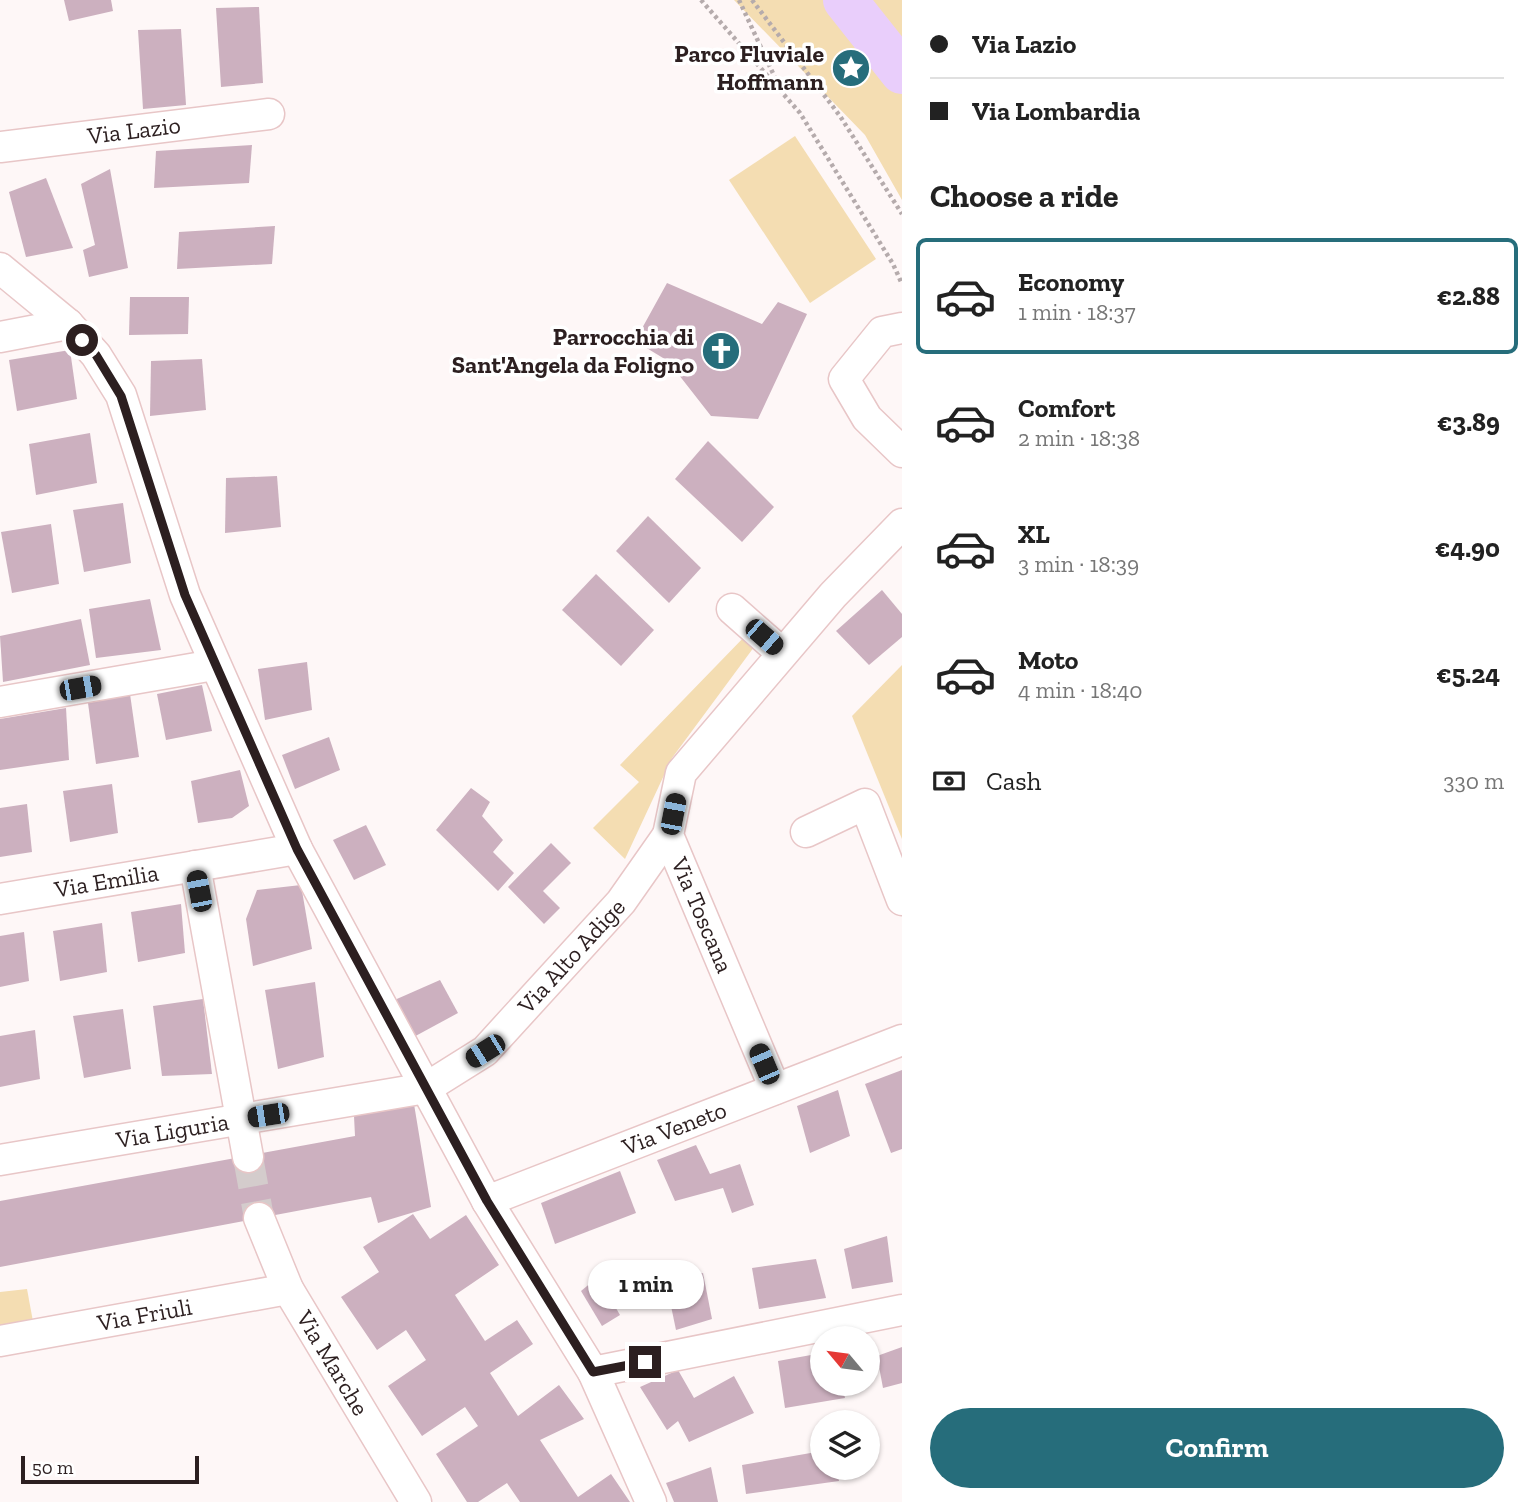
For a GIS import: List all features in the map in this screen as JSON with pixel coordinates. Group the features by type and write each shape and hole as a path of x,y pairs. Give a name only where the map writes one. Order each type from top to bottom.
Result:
{"street":[{"name":"Via Lazio","path":"0,147 269,114"},
{"path":"0,268 68,324 96,355 121,396 185,595 214,666 297,849 487,1201 593,1372 650,1502"},
{"path":"0,337 68,324"},
{"path":"902,328 882,331 844,379 867,418 902,452"},
{"name":"Via Toscana","path":"775,1089 668,835 681,773 782,653 902,524"},
{"path":"732,609 782,653"},
{"path":"0,702 214,666"},
{"path":"806,832 865,804 902,900"},
{"name":"Via Alto Adige","path":"426,1088 485,1051 621,902 668,835"},
{"name":"Via Emilia","path":"0,899 297,849"},
{"path":"194,866 248,1157"},
{"name":"Via Veneto","path":"487,1201 902,1040"},
{"name":"Via Liguria","path":"0,1160 426,1088"},
{"name":"Via Marche","path":"260,1218 288,1289 416,1502"},
{"name":"Via Friuli","path":"0,1341 288,1289"},
{"path":"593,1372 902,1310"}],"path":[{"path":"701,0 800,113 893,264 902,284"},
{"path":"739,0 781,89"},
{"path":"752,0 840,116 902,214"}],"shaded area":[{"name":"Parco Fluviale Hoffmann","path":"734,0 902,0 902,200 865,135"},
{"path":"795,136 876,259 810,303 729,180"},
{"path":"748,633 757,643 672,758 625,859 593,828 639,782 620,765"},
{"path":"902,665 902,839 852,716"},
{"path":"27,1289 34,1327 0,1333 0,1292"}],"building":[{"path":"64,0 111,0 113,11 69,21"},
{"path":"259,7 263,83 221,87 216,8"},
{"path":"181,29 186,105 143,109 138,30"},
{"path":"252,145 249,183 154,188 156,151"},
{"path":"110,169 128,268 89,277 83,250 95,245 81,184"},
{"path":"46,178 73,248 26,257 9,192"},
{"path":"275,226 272,264 177,269 179,232"},
{"name":"Parrocchia di Sant'Angela da Foligno","path":"667,283 762,324 778,302 807,314 758,419 711,416 668,361 635,341"},
{"path":"130,297 189,297 188,334 129,335"},
{"path":"70,350 77,399 17,411 9,360"},
{"path":"202,359 206,410 150,416 151,361"},
{"path":"90,433 97,483 36,495 29,444"},
{"path":"708,441 774,507 742,542 675,479"},
{"path":"277,476 281,527 225,533 226,478"},
{"path":"123,503 131,563 84,572 73,510"},
{"path":"648,516 701,568 669,603 616,551"},
{"path":"51,524 59,584 12,593 1,532"},
{"path":"596,574 654,630 621,666 562,610"},
{"path":"882,590 902,614 902,637 869,665 836,631"},
{"path":"150,599 161,650 96,658 89,609"},
{"path":"81,619 90,665 3,682 0,636"},
{"path":"307,662 312,710 265,720 258,669"},
{"path":"202,685 212,731 166,740 157,694"},
{"path":"130,694 139,757 96,764 88,703"},
{"path":"66,708 69,760 0,770 0,719"},
{"path":"329,737 340,770 295,789 282,755"},
{"path":"240,770 249,806 232,818 198,823 191,781"},
{"path":"112,784 118,833 70,842 63,791"},
{"path":"471,788 490,802 482,816 503,840 493,852 514,873 498,891 436,830"},
{"path":"27,804 32,852 0,857 0,808"},
{"path":"366,825 386,865 354,880 333,840"},
{"path":"551,843 571,863 543,891 560,908 544,924 508,887"},
{"path":"301,885 312,949 253,966 246,919 257,890"},
{"path":"181,904 185,953 138,962 131,912"},
{"path":"102,923 107,972 60,981 53,931"},
{"path":"24,932 29,981 0,987 0,936"},
{"path":"440,980 458,1013 410,1039 390,1002"},
{"path":"315,982 324,1057 278,1069 265,990"},
{"path":"203,999 212,1074 162,1076 153,1006"},
{"path":"123,1009 131,1069 84,1078 73,1016"},
{"path":"35,1030 40,1079 0,1087 0,1036"},
{"path":"902,1070 902,1149 891,1153 865,1084"},
{"path":"838,1090 850,1136 810,1153 797,1106"},
{"path":"414,1104 431,1207 378,1223 371,1197 0,1267 0,1201 355,1136 354,1116"},
{"path":"696,1145 710,1174 740,1164 754,1205 732,1213 723,1188 675,1201 657,1160"},
{"path":"620,1171 636,1213 555,1244 541,1203"},
{"path":"413,1214 430,1239 466,1215 499,1265 455,1295 485,1341 517,1320 533,1344 490,1373 518,1416 559,1385 584,1419 540,1440 578,1497 611,1474 630,1502 520,1502 507,1483 478,1502 467,1502 436,1454 478,1426 465,1407 422,1436 388,1386 426,1360 406,1330 377,1350 341,1297 379,1272 363,1247"},
{"path":"887,1236 893,1282 852,1289 844,1249"},
{"path":"816,1259 826,1298 759,1309 752,1268"},
{"path":"703,1273 712,1319 676,1330 666,1282"},
{"path":"598,1277 620,1315 602,1326 581,1291"},
{"path":"902,1347 902,1383 883,1388 880,1355"},
{"path":"810,1355 810,1396 845,1398 785,1408 778,1361"},
{"path":"678,1370 694,1398 734,1376 754,1413 689,1442 678,1421 667,1430 640,1387"},
{"path":"810,1453 810,1480 839,1481 746,1494 742,1465"},
{"path":"711,1467 718,1502 674,1502 666,1483"}],"waterway":[{"path":"845,0 902,72"}],"tunnel":[{"path":"248,1157 259,1218"}],"place":[{"name":"Parco Fluviale Hoffmann","path":"851,68"},
{"name":"Parrocchia di Sant'Angela da Foligno","path":"721,351"}],"route":[{"path":"82,340 96,355 121,396 185,595 214,666 297,849 487,1201 593,1372 645,1362"}]}
